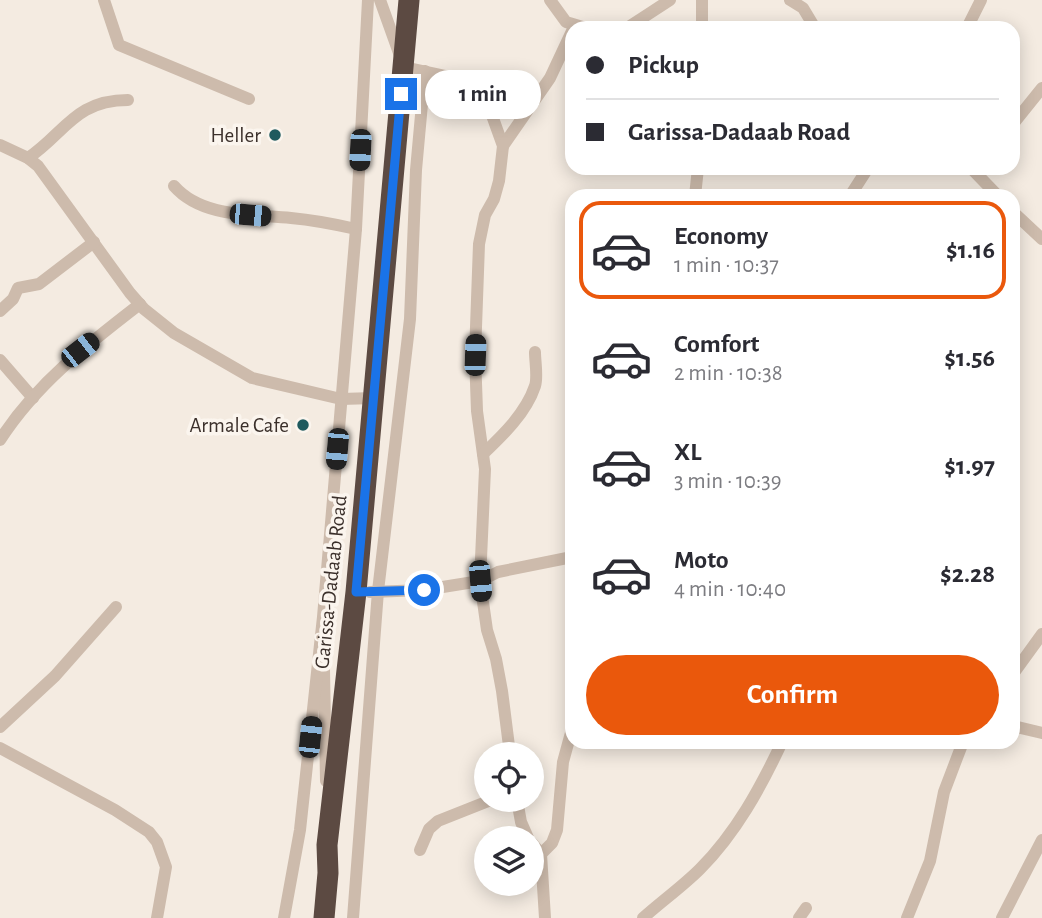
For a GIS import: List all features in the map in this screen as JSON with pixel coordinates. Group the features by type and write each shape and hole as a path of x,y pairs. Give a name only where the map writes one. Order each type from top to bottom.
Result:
{"highway":[{"name":"Garissa-Dadaab Road","path":"324,918 328,873 327,845 356,592 409,0"}],"street":[{"path":"104,0 118,46 249,99"},
{"path":"284,918 300,830 323,617 356,229 368,0"},
{"path":"380,0 404,67 473,83 479,87 503,146 499,181 494,199 485,215 479,244 475,355 477,411 485,469 480,581 487,630 502,691 508,742"},
{"path":"550,0 565,21"},
{"path":"638,21 670,0"},
{"path":"702,0 702,21"},
{"path":"790,0 803,8 811,21"},
{"path":"970,21 981,0"},
{"path":"503,146 550,78 565,50"},
{"path":"353,918 378,591 410,318 416,170 425,71"},
{"path":"1020,115 1042,88"},
{"path":"28,159 46,146 67,121 86,109 114,100 128,100"},
{"path":"0,145 28,159 43,173 140,304 174,333 252,378 341,399 374,398"},
{"path":"980,175 992,189"},
{"path":"174,186 193,203 232,213 320,221 356,229"},
{"path":"1020,219 1042,239"},
{"path":"0,311 13,299 18,288 39,284 94,242"},
{"path":"384,285 411,286"},
{"path":"0,440 22,408 71,358 140,304"},
{"path":"483,454 520,414 536,385 535,352"},
{"path":"0,360 33,398"},
{"path":"356,592 424,590 480,581 498,572 565,558"},
{"path":"0,727 55,676 116,607"},
{"path":"323,617 327,845"},
{"path":"1020,664 1042,634"},
{"path":"1020,728 1042,733"},
{"path":"0,748 115,810 149,832 157,842 166,867 157,918"},
{"path":"544,851 552,843 557,830 567,749"},
{"path":"643,918 699,870 719,848 747,809 778,749"},
{"path":"907,918 930,861 948,777 960,749"},
{"path":"420,850 429,829 438,821 474,807"},
{"path":"1002,918 1042,841"},
{"path":"544,896 545,918"}],"place":[{"name":"Heller","path":"275,135"},
{"name":"Armale Cafe","path":"303,425"}],"route":[{"path":"401,94 356,592 424,590"}]}
